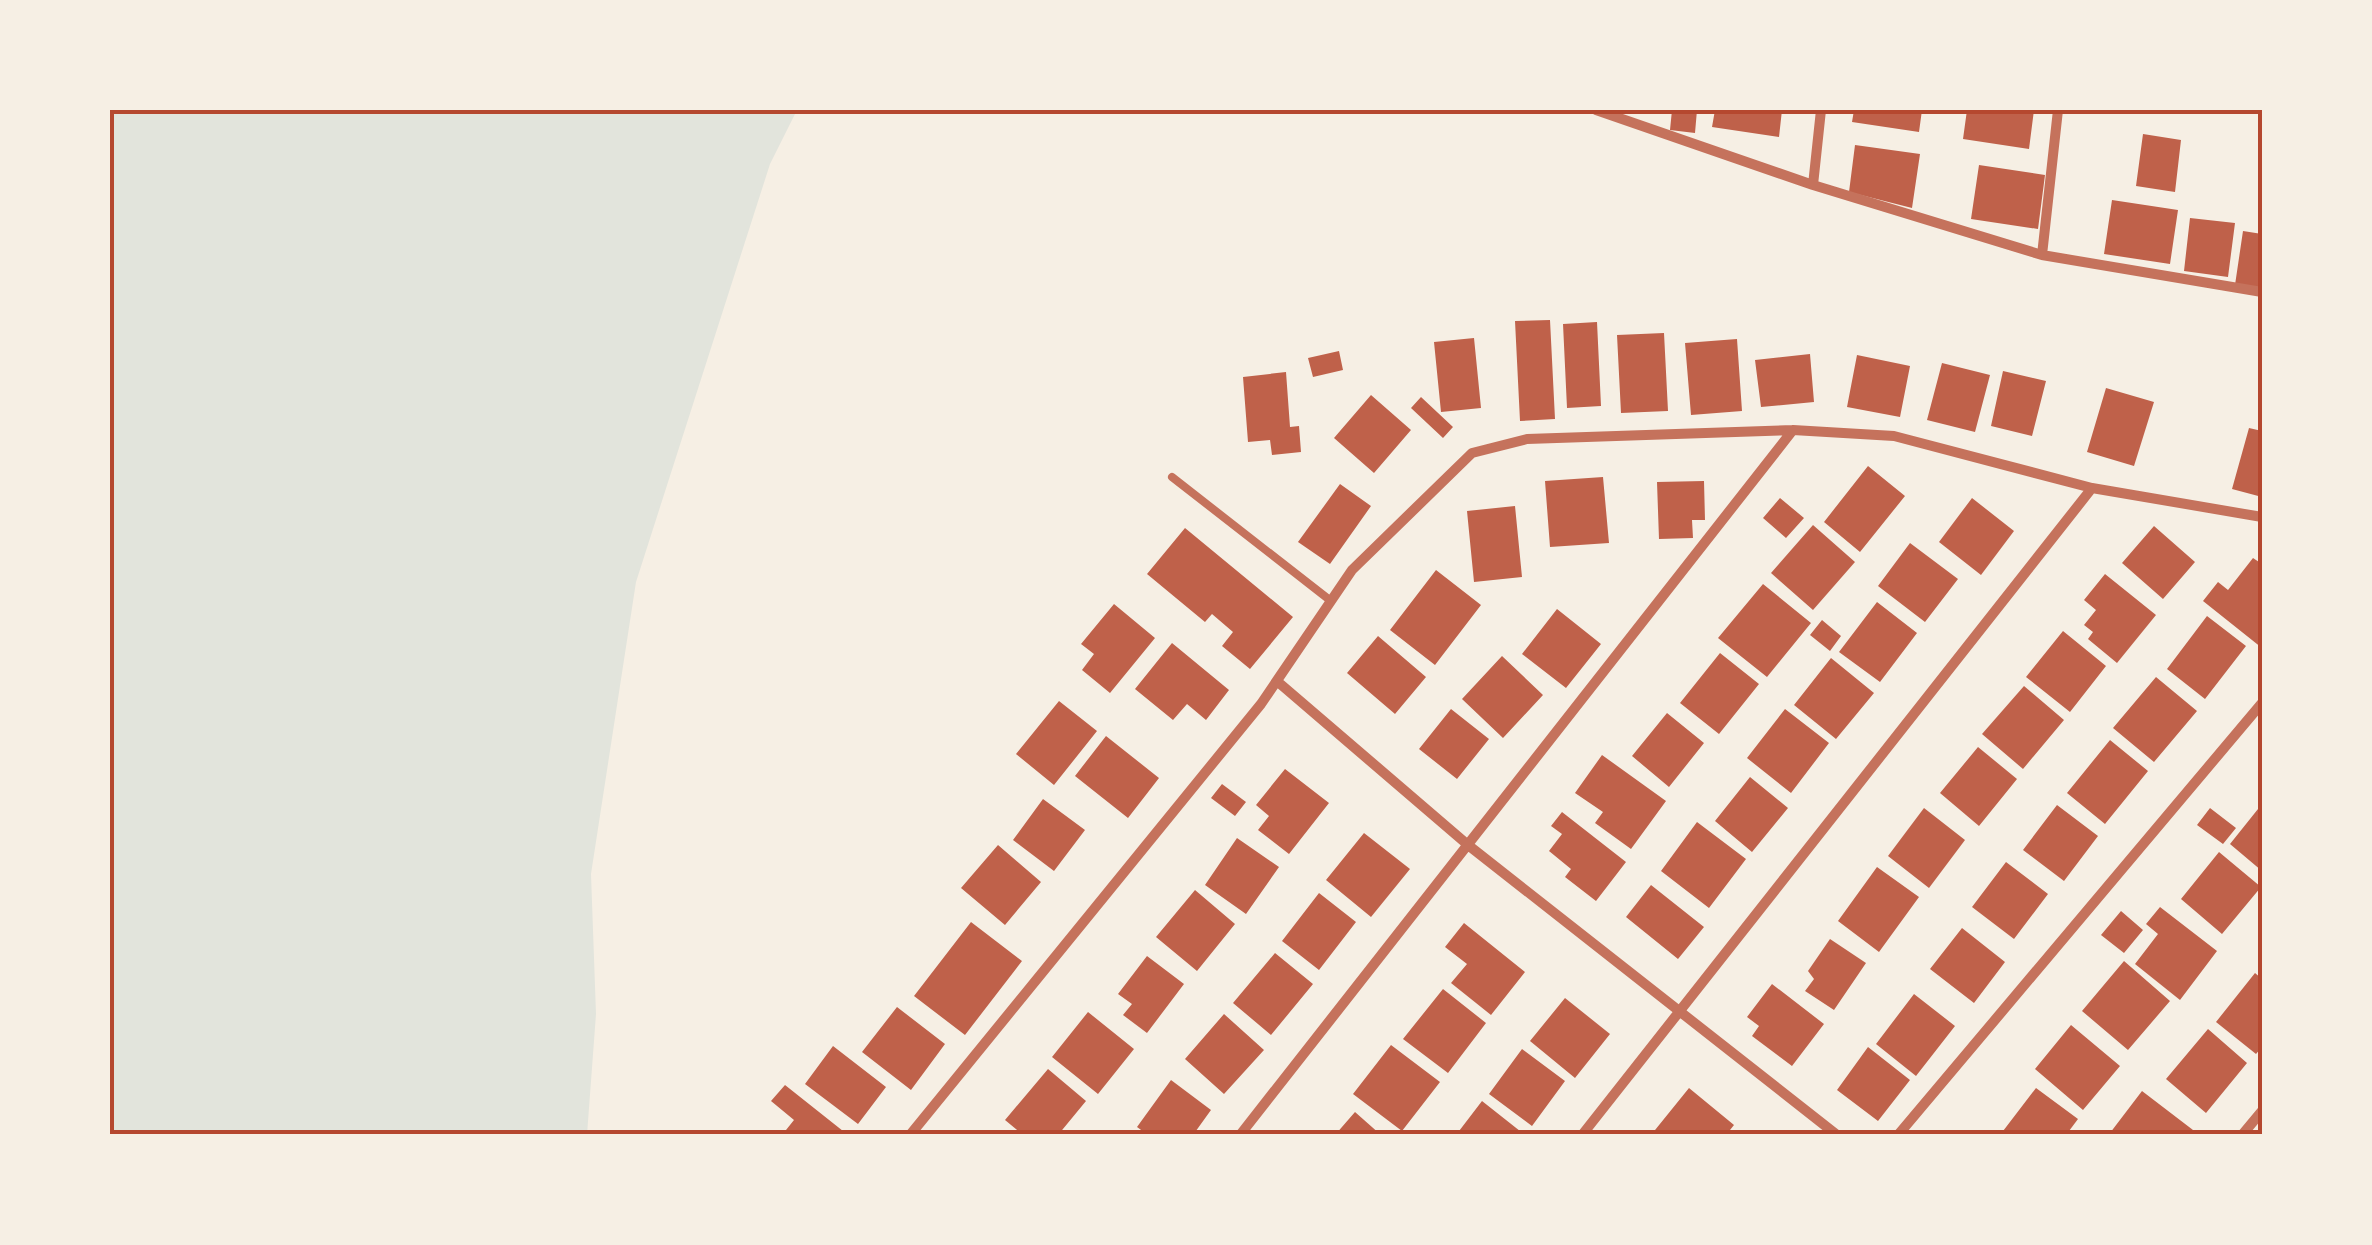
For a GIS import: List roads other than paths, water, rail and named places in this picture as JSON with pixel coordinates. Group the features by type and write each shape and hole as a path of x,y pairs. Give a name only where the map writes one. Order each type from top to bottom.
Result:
{"street":[{"path":"1596,110 1813,185 2042,256 2262,292"},
{"path":"1813,185 1821,110"},
{"path":"2042,256 2058,110"},
{"path":"1240,1135 1793,430"},
{"path":"910,1135 1278,682 1352,570 1472,452 1526,439 1793,430 1894,436 2092,488 2262,517"},
{"path":"1582,1135 2092,488"},
{"path":"1278,682 1468,844 1837,1135"},
{"path":"1898,1135 2262,703"},
{"path":"2242,1135 2262,1111"}],"lane":[{"path":"1172,476 1332,601"}]}
